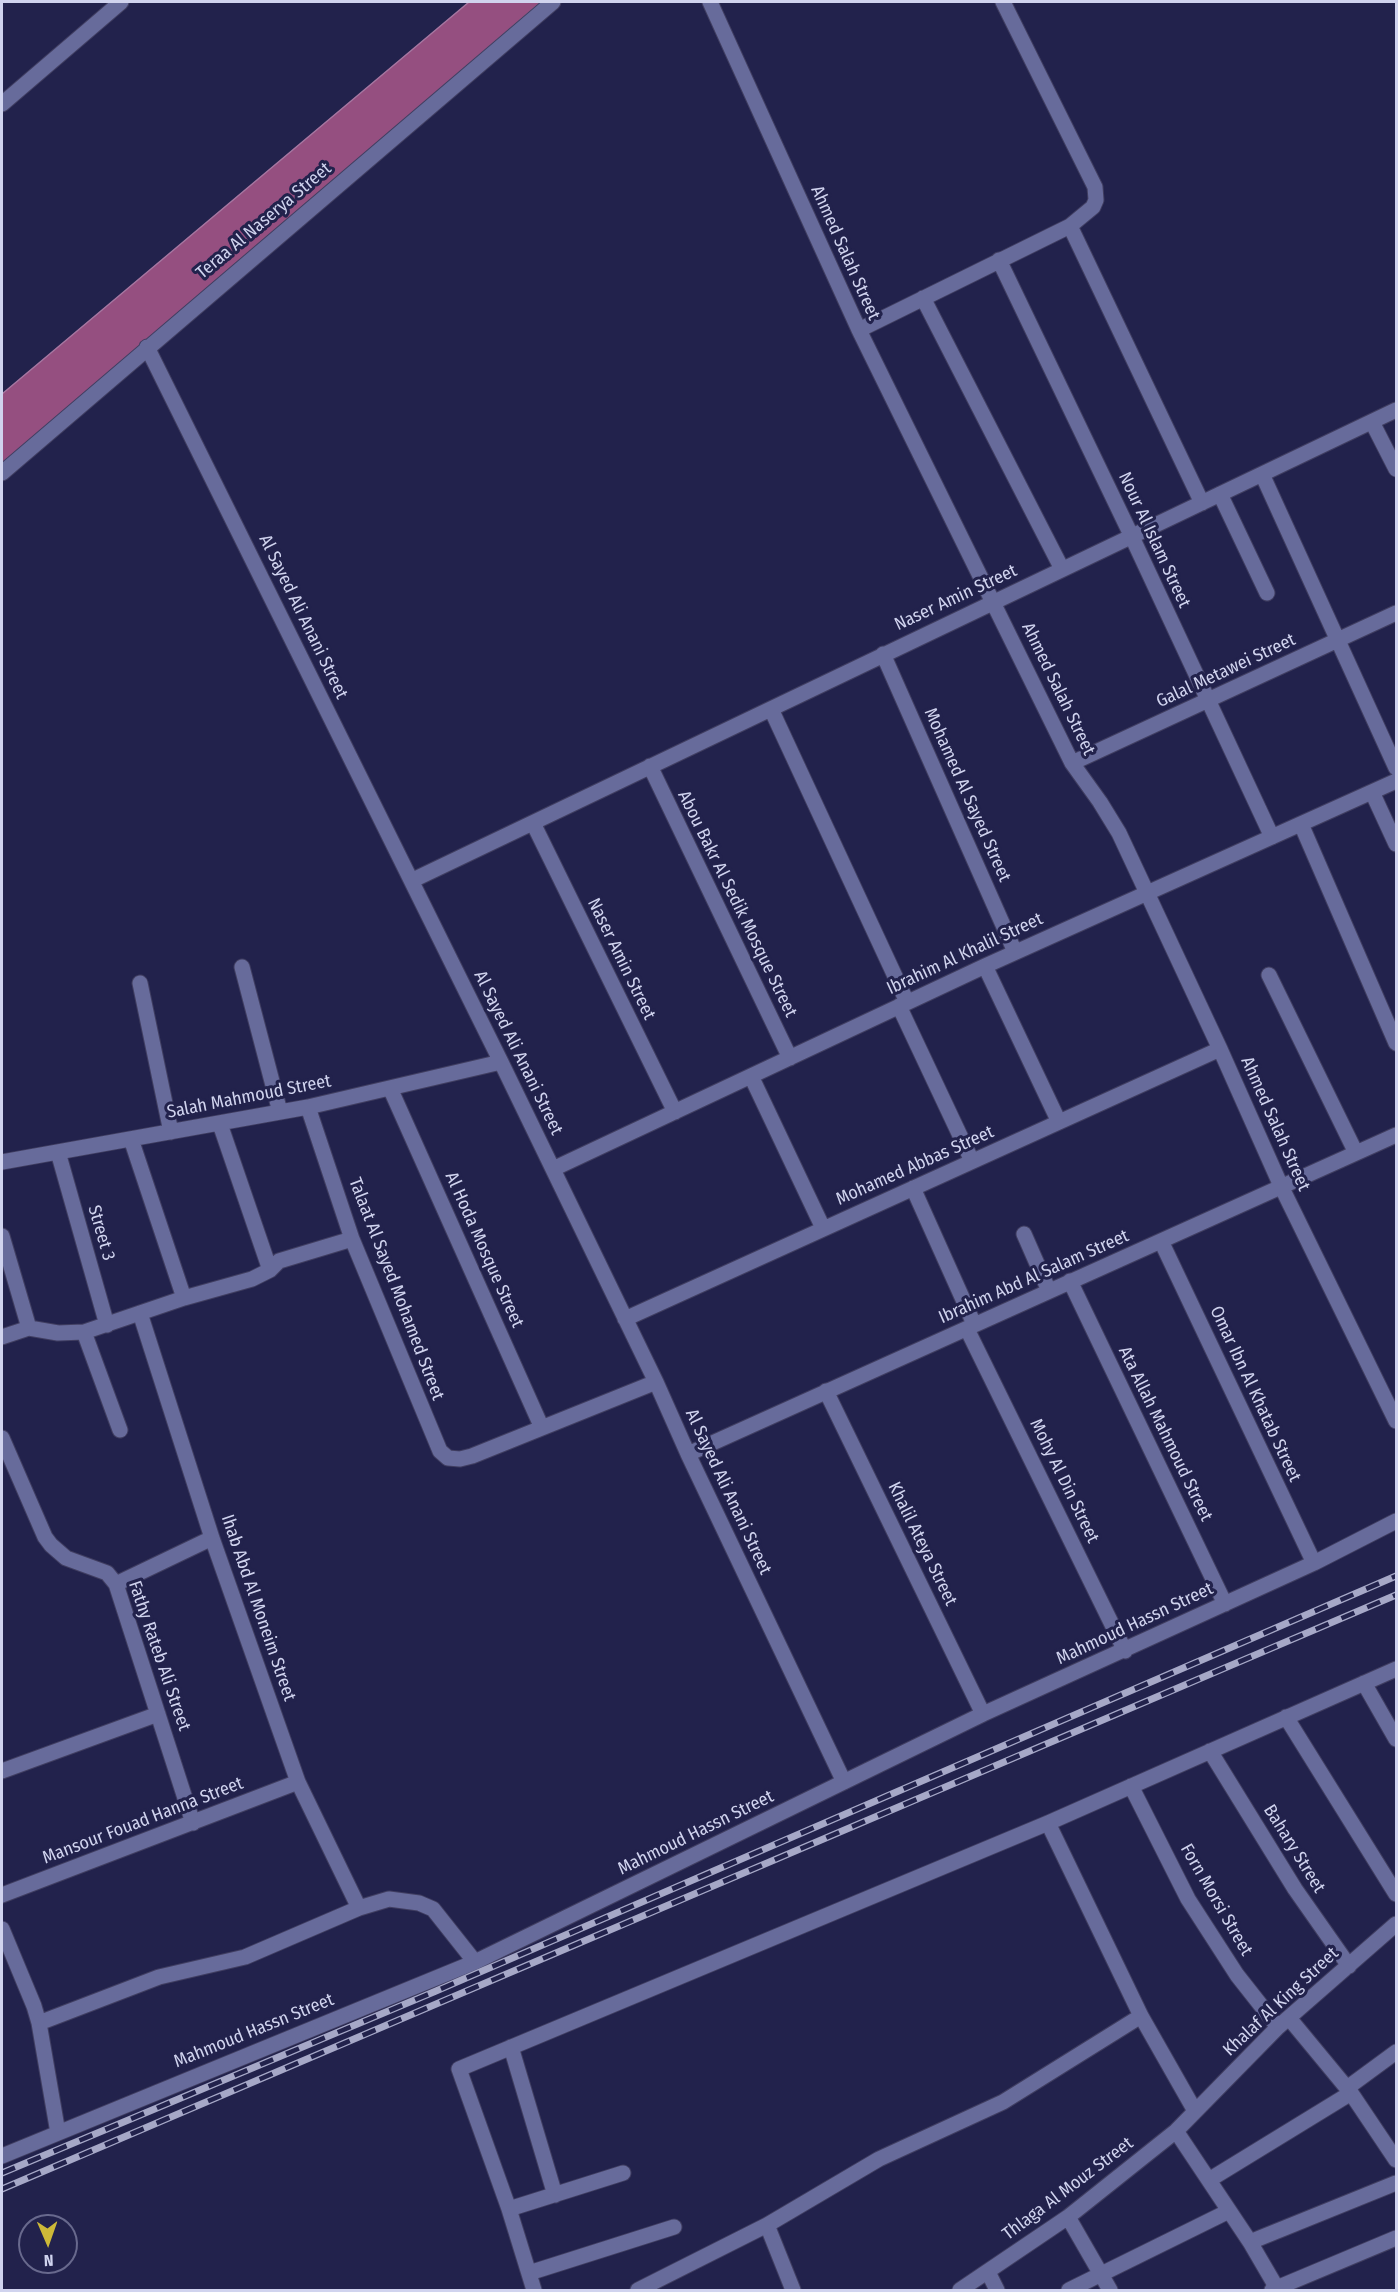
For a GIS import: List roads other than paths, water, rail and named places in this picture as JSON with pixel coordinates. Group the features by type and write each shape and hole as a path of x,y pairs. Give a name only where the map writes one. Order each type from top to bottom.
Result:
{"street":[{"path":"2,104 121,2"},
{"name":"Teraa Al Naserya Street","path":"2,473 553,2"},
{"name":"Ahmed Salah Street","path":"710,2 859,330 1072,763 1119,833 1281,1186 1396,1421"},
{"path":"859,330 1070,226 1094,207 1095,187 1003,2"},
{"path":"1070,226 1202,503"},
{"name":"Nour Al Islam Street","path":"999,260 1272,837"},
{"path":"923,298 1062,570"},
{"name":"Al Sayed Ali Anani Street","path":"147,347 413,880 656,1382 688,1455 844,1782"},
{"name":"Naser Amin Street","path":"413,880 1396,410"},
{"path":"1372,422 1396,469"},
{"path":"1262,474 1396,768"},
{"path":"1220,494 1267,593"},
{"name":"Galal Metawei Street","path":"1072,763 1396,613"},
{"name":"Mohamed Al Sayed Street","path":"883,654 1015,952"},
{"path":"771,709 972,1161"},
{"name":"Abou Bakr Al Sedik Mosque Street","path":"650,766 790,1058"},
{"name":"Ibrahim Al Khalil Street","path":"553,1169 1015,952 1396,781"},
{"path":"1372,792 1396,844"},
{"name":"Naser Amin Street","path":"533,823 675,1112"},
{"path":"1301,824 1396,1042"},
{"path":"985,966 1059,1122"},
{"path":"242,967 280,1112"},
{"path":"1269,975 1356,1153"},
{"path":"140,983 171,1132"},
{"name":"Mohamed Abbas Street","path":"625,1319 1220,1049"},
{"name":"Salah Mahmoud Street","path":"2,1162 308,1107 501,1062"},
{"path":"751,1076 823,1228"},
{"name":"Al Hoda Mosque Street","path":"390,1088 542,1428"},
{"name":"Talaat Al Sayed Mohamed Street","path":"308,1107 351,1239 440,1451 448,1458 460,1459 542,1428"},
{"path":"220,1124 270,1270"},
{"name":"Ibrahim Abd Al Salam Street","path":"688,1455 1396,1135"},
{"path":"131,1139 184,1298"},
{"name":"Street 3","path":"58,1152 107,1325"},
{"name":"Mohy Al Din Street","path":"913,1188 970,1326 1125,1651"},
{"path":"1024,1234 1049,1291"},
{"path":"2,1236 29,1328"},
{"path":"2,1337 29,1328 58,1333 84,1332 184,1298 252,1279 270,1270 279,1261 351,1239"},
{"name":"Omar Ibn Al Khatab Street","path":"1161,1241 1314,1563"},
{"name":"Ata Allah Mahmoud Street","path":"1070,1281 1226,1604"},
{"name":"Ihab Abd Al Moneim Street","path":"140,1313 212,1538 298,1782 359,1908"},
{"path":"84,1332 120,1430"},
{"path":"542,1428 656,1382"},
{"name":"Khalil Ateya Street","path":"826,1391 983,1714"},
{"name":"Fathy Rateb Ali Street","path":"2,1438 45,1537 51,1545 66,1558 107,1574 116,1584 193,1824"},
{"name":"Mahmoud Hassn Street","path":"2,2156 475,1962 983,1714 1314,1563 1396,1521"},
{"path":"116,1584 212,1538"},
{"path":"534,2290 509,2209 459,2069 1048,1823 1396,1669"},
{"path":"1364,1683 1396,1739"},
{"path":"2,1771 158,1714"},
{"path":"1286,1717 1396,1894"},
{"name":"Bahary Street","path":"1210,1751 1295,1889 1349,1966"},
{"name":"Mansour Fouad Hanna Street","path":"2,1895 298,1782"},
{"name":"Forn Morsi Street","path":"1131,1786 1193,1908 1237,1975 1349,2090 1395,2155"},
{"path":"1048,1823 1141,2016 1195,2111"},
{"path":"39,2023 159,1977 245,1957 359,1908 390,1899 419,1903 433,1909 475,1962"},
{"name":"Khalaf Al King Street","path":"1195,2111 1284,2022 1396,1924"},
{"path":"2,1929 39,2023 58,2133"},
{"path":"638,2290 767,2225 879,2159 1003,2102 1141,2016"},
{"path":"511,2047 555,2195"},
{"path":"1209,2180 1349,2090 1396,2052"},
{"name":"Thlaga Al Mouz Street","path":"960,2290 1068,2217 1176,2131 1195,2111"},
{"path":"1176,2131 1250,2242 1276,2290 1396,2238"},
{"path":"509,2209 623,2173"},
{"path":"1250,2242 1396,2183"},
{"path":"1069,2290 1229,2211"},
{"path":"1068,2217 1110,2290"},
{"path":"767,2225 793,2290"},
{"path":"529,2273 674,2227"},
{"path":"988,2272 997,2290"}],"railway":[{"path":"2,2173 436,1991 1396,1576"},
{"path":"2,2189 1396,1595"}]}
